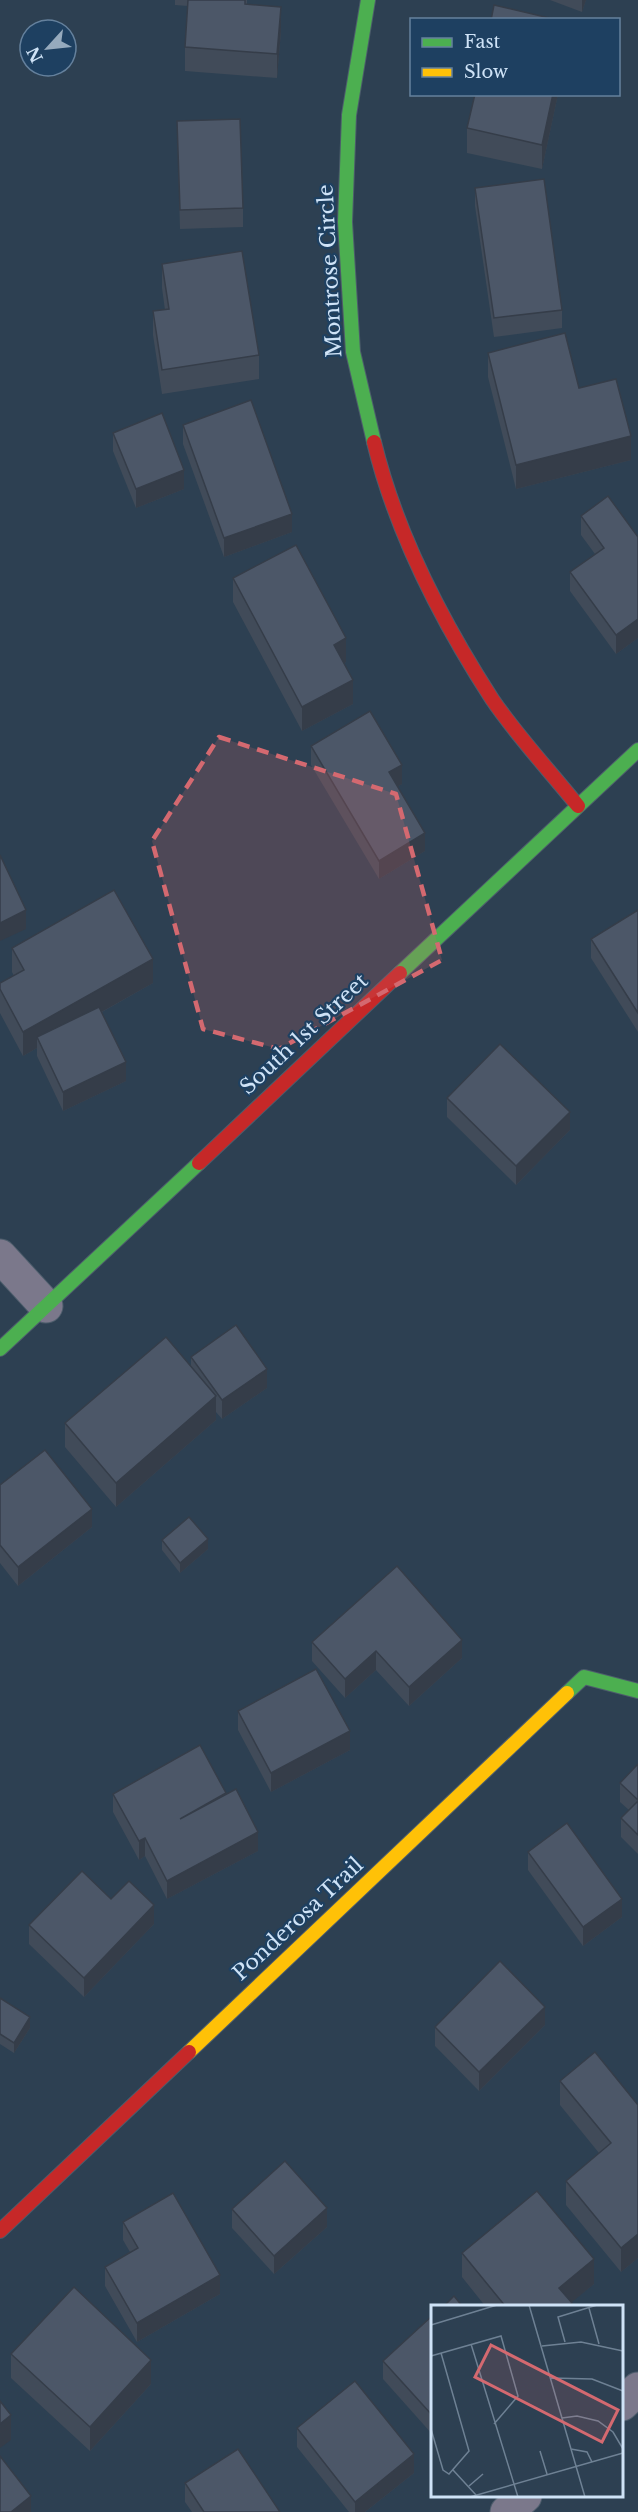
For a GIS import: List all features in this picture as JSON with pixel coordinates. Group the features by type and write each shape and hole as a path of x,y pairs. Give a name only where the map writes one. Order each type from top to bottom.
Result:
{"street":[{"name":"Montrose Circle","path":"368,0 349,115 345,222 352,352 382,474 427,587 493,700 578,806"},
{"name":"South 1st Street","path":"0,1349 638,750"},
{"path":"0,1256 46,1306"},
{"name":"Ponderosa Trail","path":"0,2230 584,1677 638,1691"},
{"path":"623,2402 638,2389"},
{"path":"507,2512 524,2497"}],"highlighted area":[{"path":"219,737 396,794 442,960 279,1049 203,1029 152,841"}],"building":[{"path":"188,0 245,0 245,4 281,7 277,54 185,47"},
{"path":"494,5 549,18 491,18"},
{"path":"475,96 553,96 542,145 467,128"},
{"path":"240,119 243,208 180,210 177,121"},
{"path":"544,179 562,310 494,318 475,188"},
{"path":"242,251 259,355 162,370 153,311 169,309 162,264"},
{"path":"565,333 579,388 616,379 631,436 516,465 488,353"},
{"path":"251,400 292,514 224,538 183,425"},
{"path":"162,413 184,470 136,489 113,433"},
{"path":"608,496 638,537 638,619 616,635 570,572 604,548 581,516"},
{"path":"296,545 346,638 334,645 353,680 302,707 233,578"},
{"path":"370,711 402,765 389,772 425,833 379,861 311,746"},
{"path":"0,855 26,910 0,923"},
{"path":"114,890 153,959 23,1032 0,989 0,983 24,970 12,948"},
{"path":"638,910 638,1013 591,939"},
{"path":"99,1007 126,1062 63,1092 37,1037"},
{"path":"500,1044 570,1112 516,1166 447,1098"},
{"path":"236,1325 267,1369 222,1400 191,1357"},
{"path":"166,1337 216,1396 116,1483 65,1423"},
{"path":"45,1450 92,1509 18,1567 0,1545 0,1485"},
{"path":"189,1517 208,1539 180,1563 162,1540"},
{"path":"397,1566 462,1640 409,1687 376,1651 345,1679 312,1642"},
{"path":"316,1669 350,1731 271,1773 238,1711"},
{"path":"200,1745 226,1793 180,1819 236,1789 258,1832 167,1881 145,1838 139,1841 113,1794"},
{"path":"638,1764 638,1800 620,1783"},
{"path":"638,1801 638,1835 621,1818"},
{"path":"567,1823 622,1899 583,1927 528,1852"},
{"path":"82,1871 111,1899 129,1881 154,1905 84,1978 29,1925"},
{"path":"500,1961 545,2007 479,2072 435,2027"},
{"path":"0,1998 30,2017 14,2043 0,2034"},
{"path":"595,2052 638,2105 638,2234 621,2248 566,2181 611,2143 560,2081"},
{"path":"285,2161 327,2208 274,2256 232,2209"},
{"path":"537,2191 594,2259 559,2288 572,2303 570,2305 504,2305 462,2253"},
{"path":"173,2193 220,2275 137,2323 105,2267 138,2248 123,2222"},
{"path":"74,2287 151,2360 90,2427 11,2354"},
{"path":"454,2296 461,2305 445,2305"},
{"path":"431,2317 431,2414 383,2361"},
{"path":"355,2381 414,2454 355,2502 297,2428"},
{"path":"0,2401 11,2415 0,2424"},
{"path":"238,2449 280,2512 204,2512 185,2483"},
{"path":"0,2456 31,2496 11,2512 0,2512"}],"traffic: fast":[{"path":"368,0 349,115 345,222 353,352 374,442"},
{"path":"400,973 638,750"},
{"path":"0,1349 199,1163"},
{"path":"567,1693 584,1677 638,1691"}],"traffic: slow":[{"path":"189,2052 567,1693"}],"traffic: jam":[{"path":"374,442 383,476 408,542 422,575 455,638 502,713 578,806"},
{"path":"199,1163 400,973"},
{"path":"0,2231 189,2052"}]}
